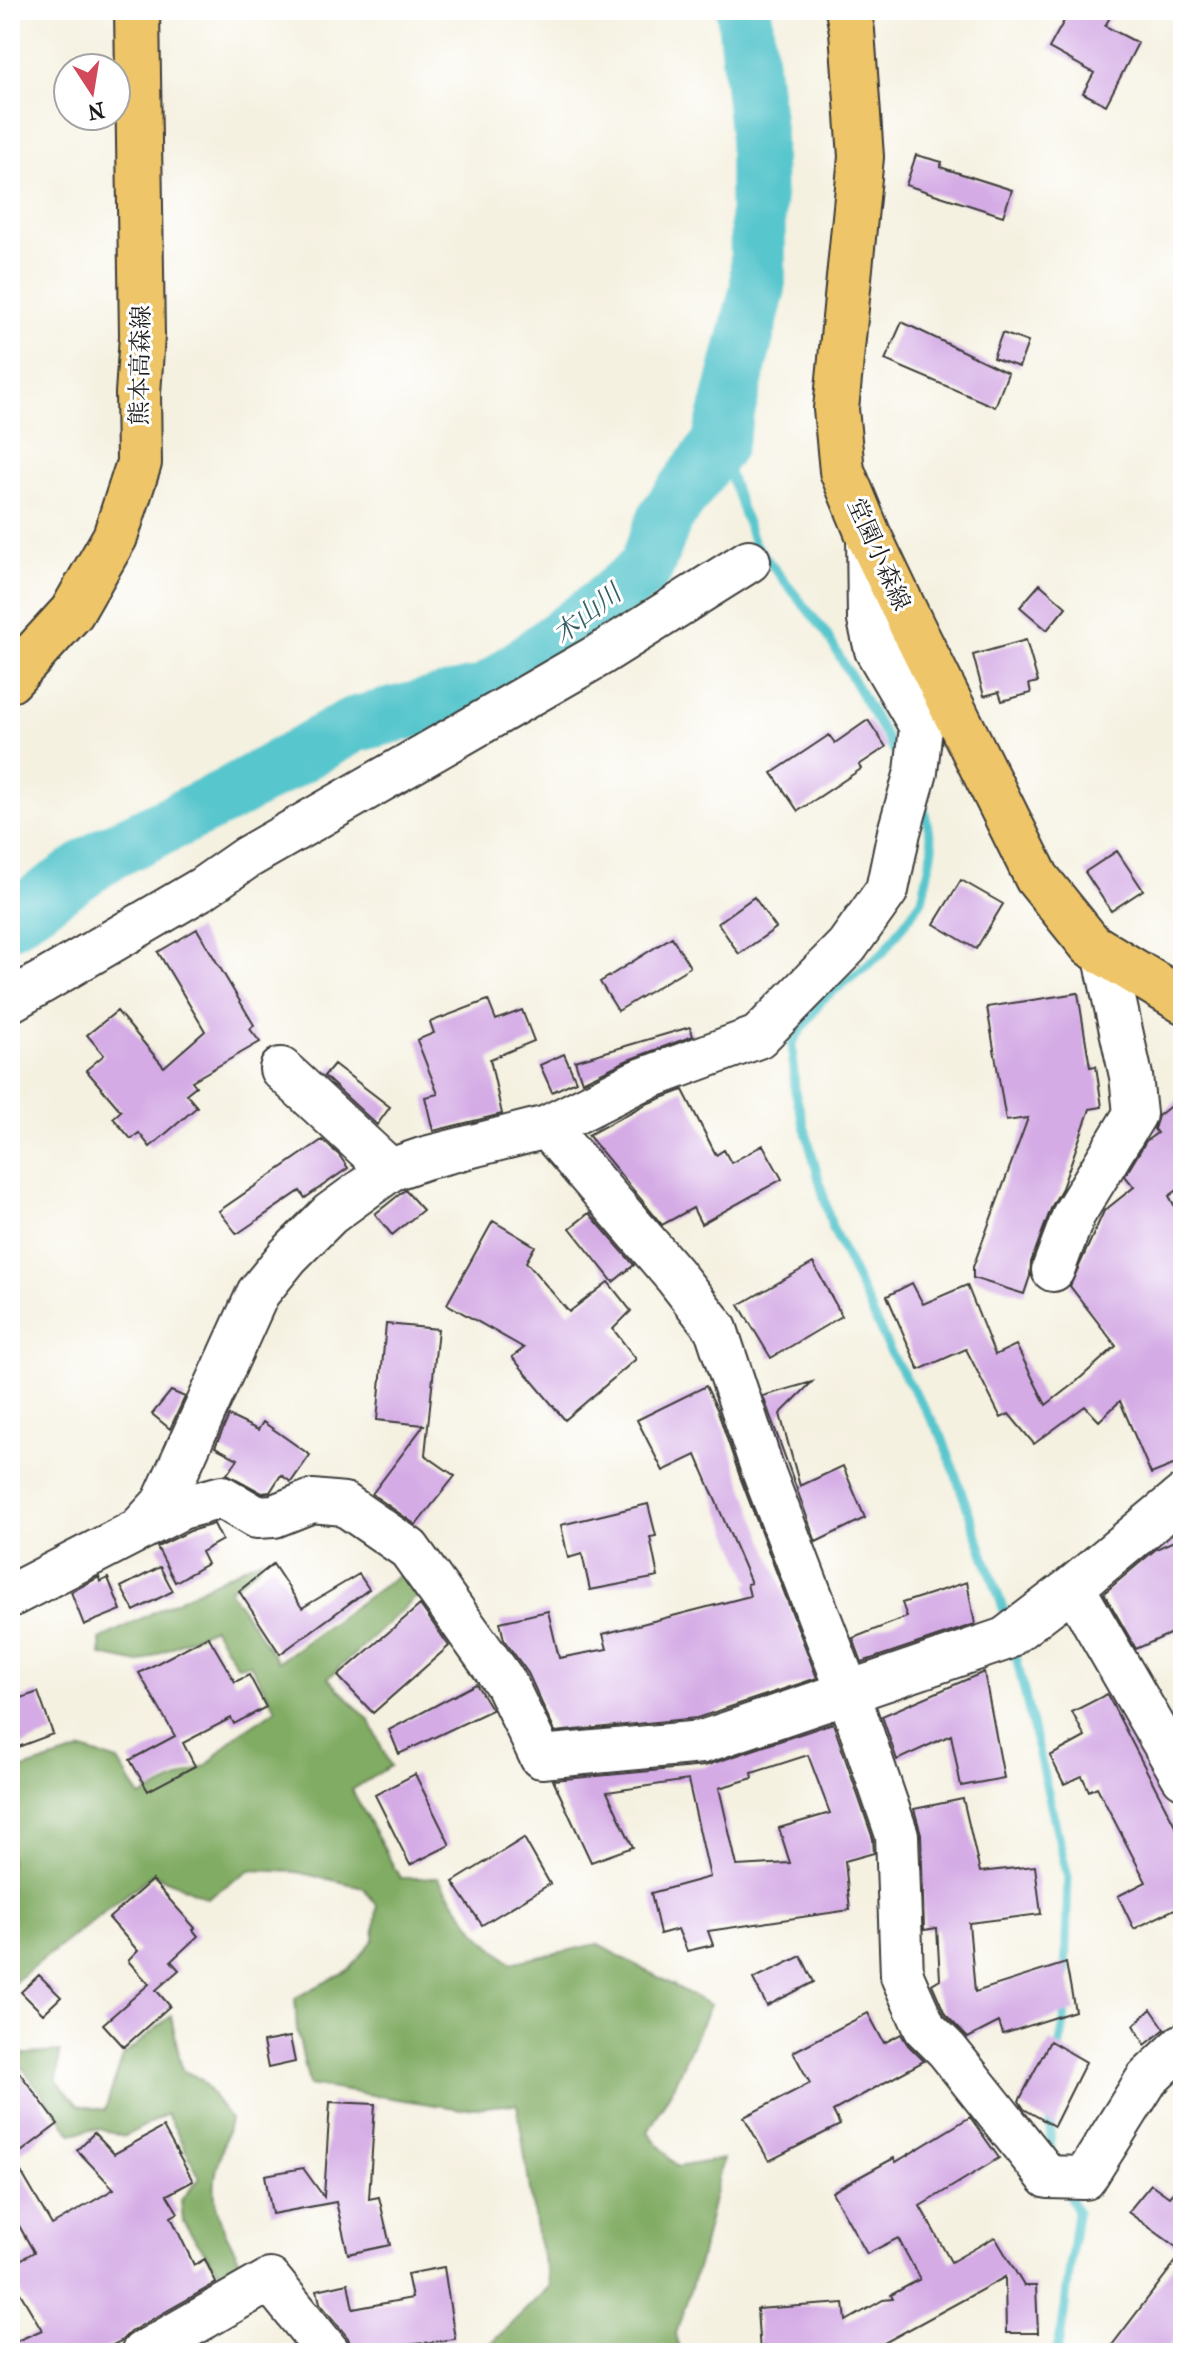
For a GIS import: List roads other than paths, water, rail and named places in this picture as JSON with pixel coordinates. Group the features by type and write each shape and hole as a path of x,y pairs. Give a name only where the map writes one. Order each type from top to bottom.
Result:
{"main road":[{"name":"熊本高森線","path":"10,680 72,612 115,537 139,463 138,393 142,336 137,10"},
{"name":"堂園小森線","path":"848,10 861,157 836,409 842,471 868,534 1037,878 1091,945 1183,1001"}],"street":[{"path":"140,1528 163,1503 258,1293 288,1256 330,1214 390,1170 547,1127 636,1082 758,1037 847,946 887,890 916,772 921,727 876,650 869,620 868,534"},
{"path":"10,1001 203,888 246,858 601,654 749,561"},
{"path":"1053,1270 1074,1214 1135,1114 1131,1076 1104,953"},
{"path":"281,1069 390,1170"},
{"path":"547,1127 675,1276 716,1329 762,1468 848,1692 897,1835 902,1976 925,2028 947,2050 1048,2177 1085,2178 1147,2079 1183,2045"},
{"path":"10,1596 181,1508 222,1497 256,1517 274,1516 312,1501 344,1504 409,1549 506,1684 541,1757 702,1742 1005,1639 1183,1496"},
{"path":"1073,1587 1183,1777"},
{"path":"142,2353 270,2280 329,2353"}],"waterway":[{"name":"木山川","path":"10,920 110,852 229,795 353,725 487,692 598,609 645,569 666,516 719,444 758,288 757,130 744,10"},
{"path":"719,444 754,543 826,633 901,763"},
{"path":"922,800 933,848 922,900 882,954 822,1000 792,1043 795,1092 832,1227 892,1355 942,1437 1008,1622"},
{"path":"1013,1644 1068,1878 1065,1975"},
{"path":"1057,2058 1065,2002"},
{"path":"1050,2113 1051,2157"},
{"path":"1056,2353 1077,2212 1066,2189"}]}
